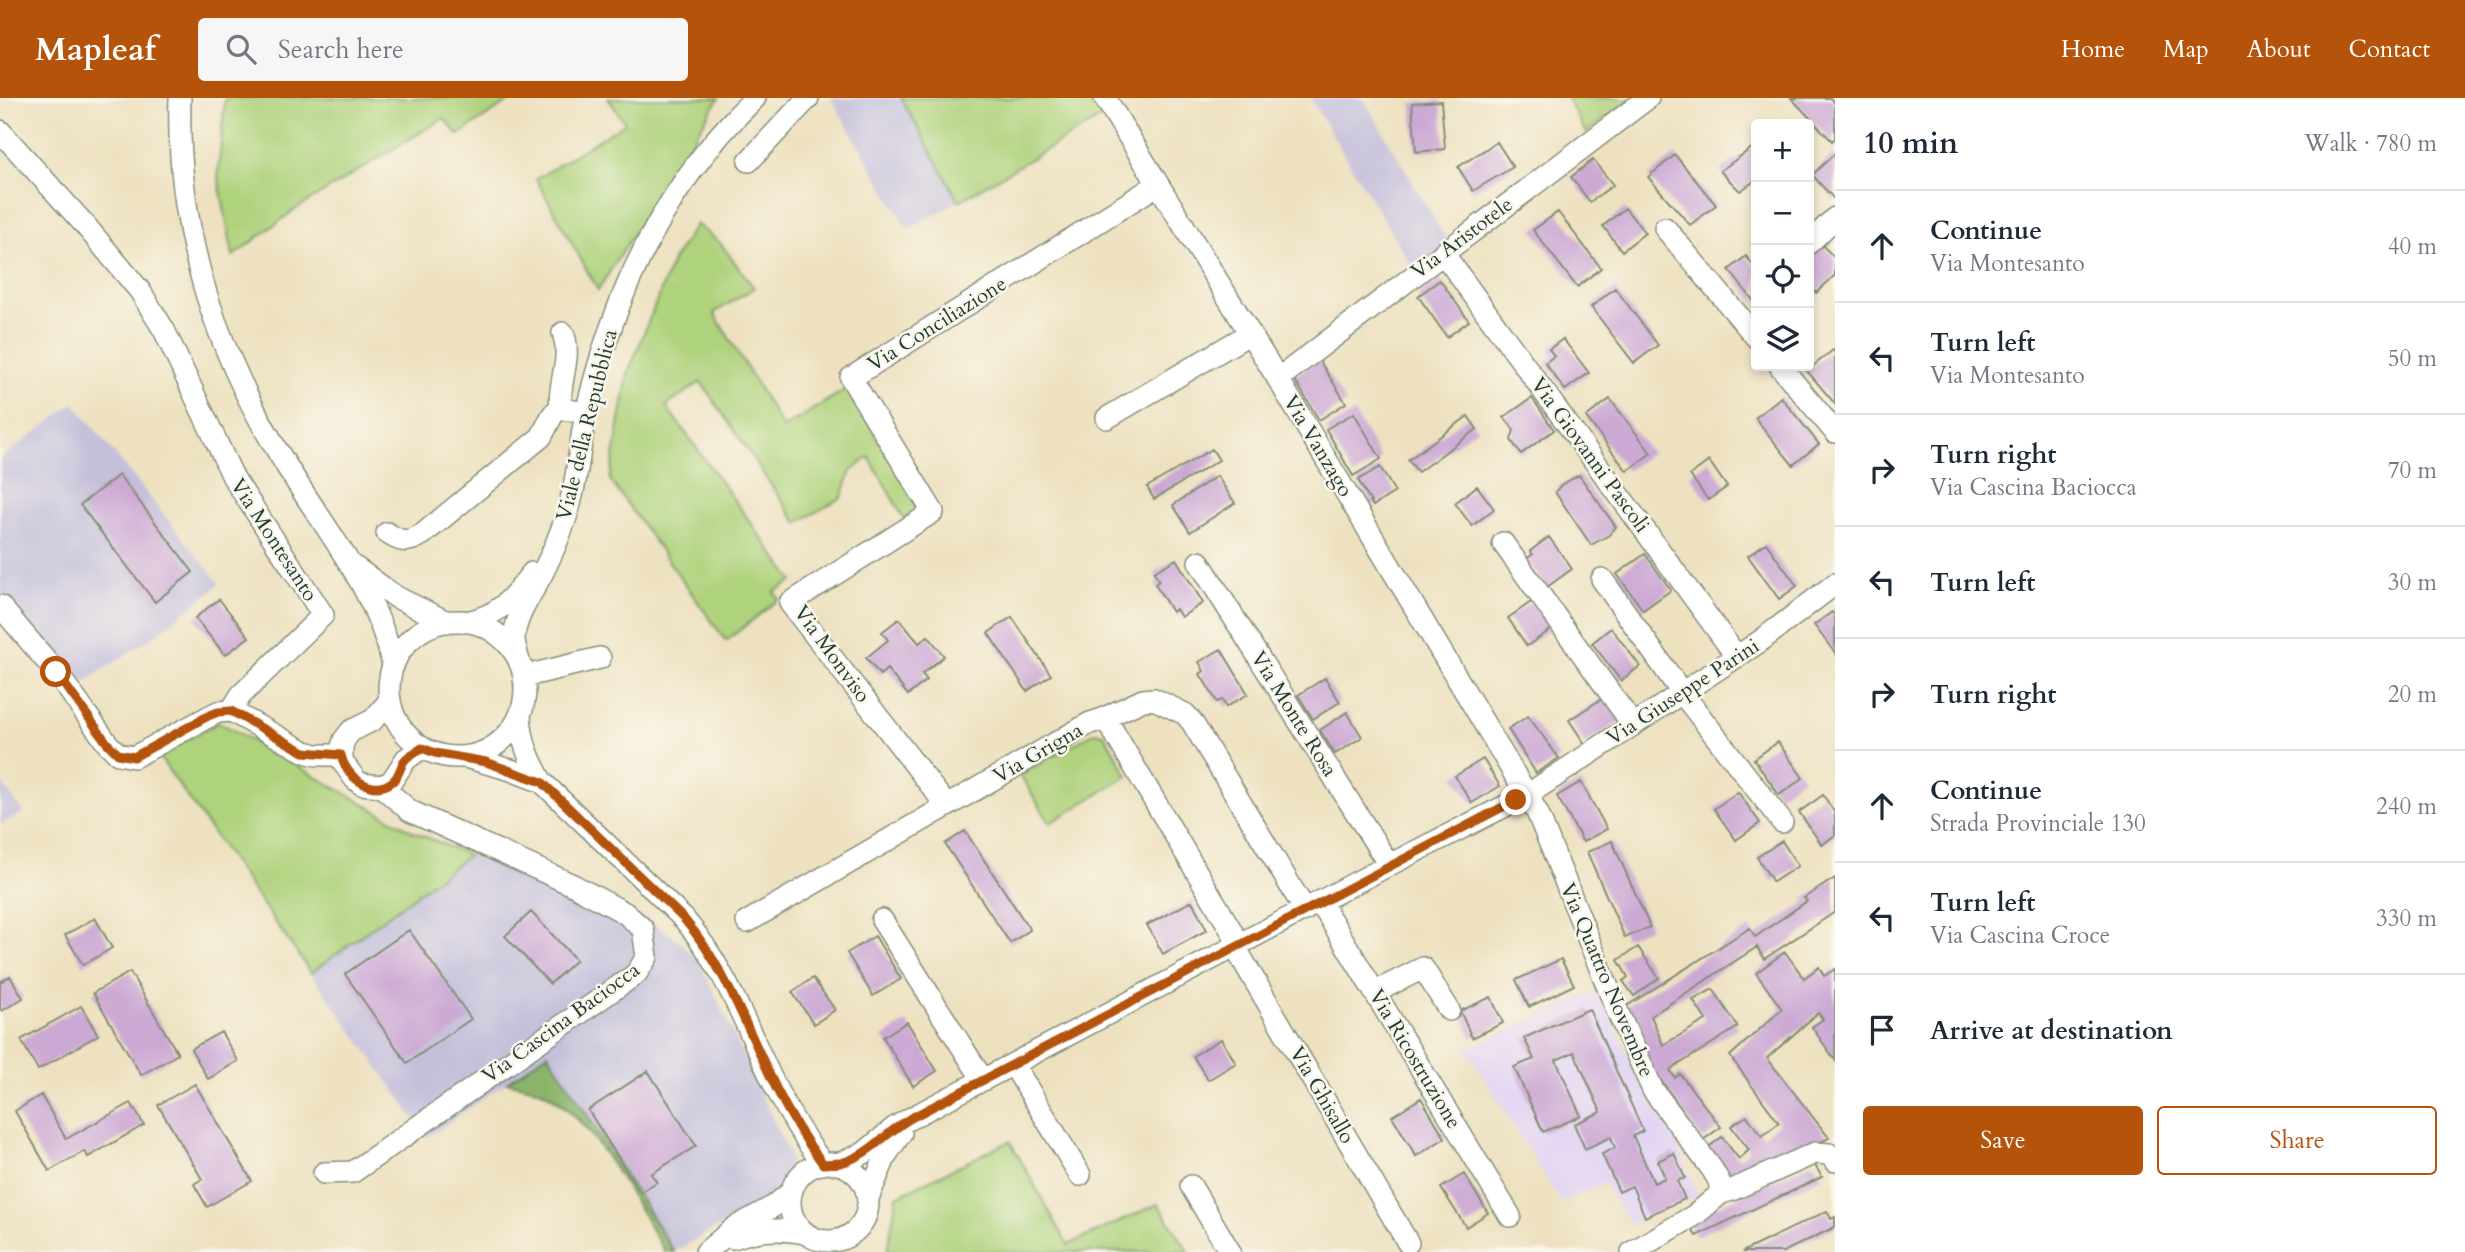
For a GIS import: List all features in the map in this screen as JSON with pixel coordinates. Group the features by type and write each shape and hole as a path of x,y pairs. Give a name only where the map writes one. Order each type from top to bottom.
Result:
{"street":[{"path":"180,98 181,169 188,228 203,287 222,340 251,404 288,469 353,566 388,639 393,665"},
{"name":"Viale della Repubblica","path":"522,670 514,639 522,613 555,544 575,485 586,413 598,362 619,301 651,233 685,178 718,137 755,98"},
{"path":"749,161 808,98"},
{"name":"Via Vanzago","path":"1105,98 1278,379 1527,795"},
{"name":"Via Aristotele","path":"1278,379 1648,98"},
{"name":"Via Montesanto","path":"0,131 140,291 164,331 233,477 323,615 241,695 231,711"},
{"name":"Via Conciliazione","path":"933,512 851,378 1157,185"},
{"path":"1814,238 1835,218"},
{"path":"1665,228 1751,331"},
{"name":"Via Giovanni Pascoli","path":"1443,253 1737,656"},
{"path":"561,409 559,395 567,351 563,333"},
{"path":"1107,418 1250,334"},
{"path":"1784,371 1835,432"},
{"path":"387,533 403,542 410,542 541,437 550,416 561,409 586,413"},
{"name":"Via Monviso","path":"933,512 790,603 946,805"},
{"path":"1503,543 1633,725"},
{"name":"Viale della Repubblica","path":"457,622 488,617 507,603 555,544"},
{"name":"Via Monte Rosa","path":"1199,562 1389,865"},
{"path":"353,566 396,597 457,622 484,627 498,635 510,647 522,670 524,697 520,734 526,754 542,782 702,939 730,990 778,1093 810,1145 830,1164 858,1175 865,1185 869,1208 859,1229 836,1247 805,1233 780,1228 756,1230 710,1249"},
{"path":"1602,579 1682,693 1782,822"},
{"name":"Via Giuseppe Parini","path":"830,1164 864,1153 894,1128 911,1118 1527,795 1784,625 1833,589"},
{"path":"0,606 56,672 107,743 118,754 134,757 208,716 231,711 304,752 341,755"},
{"path":"457,622 430,627 414,636 401,649 389,680 390,699 396,721 422,748 499,766 542,782"},
{"path":"522,670 534,674 600,658"},
{"path":"390,699 373,720 351,731 344,740 341,755 346,769 362,784 389,781 406,759 422,748"},
{"name":"Via Ricostruzione","path":"1100,720 1143,700 1154,699 1185,715 1192,722 1313,906 1375,992 1510,1216"},
{"path":"463,757 481,753 497,744 510,731 520,715"},
{"name":"Via Grigna","path":"747,922 946,805 1090,723 1100,720 1109,724 1237,946"},
{"name":"Via Cascina Baciocca","path":"324,1173 353,1172 636,974 647,957 643,929 625,913 549,873 428,821 401,804 397,788 389,781"},
{"name":"Via Quattro Novembre","path":"1527,795 1538,814 1619,1015 1653,1090 1712,1169 1719,1181 1721,1193"},
{"path":"882,920 983,1080"},
{"name":"Via Ghisallo","path":"1237,946 1408,1243"},
{"path":"1375,992 1423,968 1449,1010"},
{"path":"1013,1064 1080,1175"},
{"path":"778,1093 796,1151 795,1185 790,1202 792,1214 805,1233"},
{"path":"869,1196 886,1155 911,1118"},
{"path":"1637,1251 1695,1214 1721,1193 1732,1191 1815,1153 1829,1154 1835,1161"},
{"path":"710,1249 734,1228 774,1206 814,1166 830,1164"},
{"path":"1191,1186 1230,1252"},
{"path":"859,1229 863,1252"}],"shaded area":[{"path":"831,98 901,98 959,201 908,229"},
{"path":"1310,98 1363,98 1449,244 1414,270"},
{"path":"74,403 220,584 155,635 79,686 0,592 0,459"},
{"path":"0,781 24,812 0,825"},
{"path":"487,842 643,917 676,939 699,960 788,1152 792,1168 791,1180 781,1191 674,1252 548,1053 428,1137 311,973"},
{"path":"1598,991 1644,1089 1677,1144 1698,1196 1631,1225 1604,1183 1561,1202 1466,1049"}],"green space":[{"path":"225,98 514,98 458,135 444,118 293,211 233,256 218,175"},
{"path":"608,98 719,98 598,290 536,179 625,123"},
{"path":"901,98 1098,98 1106,112 1102,117 959,201"},
{"path":"1567,98 1632,98 1586,133"},
{"path":"696,224 720,243 754,288 714,313 783,428 848,388 919,506 915,513 904,519 869,457 851,471 842,497 797,523 701,382 666,406 793,581 774,592 779,599 726,641 610,480 628,373 673,260"},
{"path":"219,722 414,832 469,855 311,973 158,755"},
{"path":"1095,732 1104,734 1128,776 1050,823 1020,775"},
{"path":"548,1053 674,1252 665,1252 612,1164 580,1122 544,1092 507,1082"},
{"path":"1010,1141 1068,1245 1158,1204 1189,1252 887,1252 897,1196"}],"building":[{"path":"1791,98 1830,98 1835,103 1835,138 1832,141 1814,119"},
{"path":"1441,101 1445,149 1416,152 1412,103"},
{"path":"1497,142 1513,167 1473,191 1458,167"},
{"path":"1751,149 1751,183 1740,191 1720,171"},
{"path":"1835,153 1835,200 1814,177 1814,173"},
{"path":"1675,155 1716,205 1690,225 1648,177"},
{"path":"1593,160 1613,185 1590,202 1571,177"},
{"path":"1625,208 1645,233 1622,251 1603,226"},
{"path":"1558,212 1601,268 1577,287 1533,230"},
{"path":"1822,245 1835,258 1835,275 1816,293 1814,291 1814,253"},
{"path":"1746,256 1751,262 1751,298 1729,270"},
{"path":"1440,280 1469,321 1447,337 1418,296"},
{"path":"1615,288 1658,345 1634,363 1591,307"},
{"path":"1563,339 1589,373 1565,390 1545,363 1554,356 1549,349"},
{"path":"1833,350 1835,352 1835,404 1807,371 1814,371 1814,365"},
{"path":"1319,360 1346,403 1319,420 1293,377"},
{"path":"1781,397 1819,444 1793,465 1755,418"},
{"path":"1532,398 1554,430 1521,454 1511,440 1514,430 1504,417"},
{"path":"1610,399 1651,453 1627,471 1586,417"},
{"path":"1354,413 1381,459 1353,476 1326,429"},
{"path":"1468,416 1477,429 1418,472 1408,460"},
{"path":"1212,449 1219,460 1154,499 1147,487"},
{"path":"1709,461 1727,487 1708,500 1690,475"},
{"path":"1380,467 1395,492 1373,506 1358,480"},
{"path":"119,475 193,572 155,602 80,505"},
{"path":"1579,475 1616,527 1609,535 1591,545 1555,492 1561,485"},
{"path":"1217,476 1235,503 1190,532 1173,505"},
{"path":"1477,486 1494,509 1472,526 1455,503"},
{"path":"1549,537 1572,569 1547,587 1526,559 1533,554 1530,551"},
{"path":"1766,543 1797,586 1779,599 1748,556"},
{"path":"1645,554 1671,590 1643,610 1617,574"},
{"path":"1176,559 1203,603 1181,617 1176,609 1172,612 1155,584 1159,581 1154,572"},
{"path":"219,599 249,637 225,655 195,618"},
{"path":"1534,600 1553,628 1527,646 1508,618"},
{"path":"1832,612 1835,616 1835,653 1814,625"},
{"path":"1012,617 1051,675 1027,691 988,633"},
{"path":"899,619 919,643 928,636 944,656 922,674 927,680 908,695 887,669 880,675 866,658 888,640 882,632"},
{"path":"1611,628 1640,666 1621,681 1592,643"},
{"path":"1221,649 1248,694 1226,707 1222,700 1217,702 1200,674 1204,671 1199,662"},
{"path":"1325,678 1340,702 1313,719 1298,695"},
{"path":"1606,696 1622,720 1585,744 1569,720"},
{"path":"1347,712 1362,737 1335,754 1320,730"},
{"path":"1528,716 1559,758 1536,773 1508,729"},
{"path":"1778,742 1803,778 1779,795 1754,759"},
{"path":"1483,759 1500,786 1472,803 1455,776"},
{"path":"1581,782 1607,829 1583,842 1557,796"},
{"path":"1738,792 1760,823 1736,840 1714,809"},
{"path":"1823,795 1835,813 1835,835 1822,845 1799,812"},
{"path":"965,831 1030,930 1010,943 945,844"},
{"path":"1612,841 1650,927 1625,938 1587,852"},
{"path":"1782,841 1798,866 1773,882 1757,857"},
{"path":"1835,878 1835,912 1764,959 1757,947 1651,1016 1663,1045 1706,1020 1693,1000 1713,989 1738,1027 1670,1070 1675,1078 1680,1074 1721,1127 1703,1140 1642,1053 1622,1009 1750,928 1755,937 1807,901 1804,898"},
{"path":"1192,901 1207,930 1163,954 1147,925"},
{"path":"531,912 576,960 550,984 505,936"},
{"path":"95,918 112,948 83,965 65,935"},
{"path":"409,930 471,1019 407,1063 345,974"},
{"path":"875,936 901,979 873,996 847,953"},
{"path":"1638,947 1659,978 1634,996 1623,981 1628,977 1618,960"},
{"path":"1785,952 1804,978 1819,967 1824,976 1835,969 1835,1060 1812,1027 1823,1019 1818,1013 1767,1058 1829,1138 1734,1184 1706,1149 1722,1137 1739,1159 1749,1150 1731,1126 1747,1116 1762,1136 1779,1123 1730,1056 1782,1009 1756,973"},
{"path":"1561,959 1574,985 1529,1007 1516,980"},
{"path":"130,972 178,1054 141,1075 93,993"},
{"path":"10,976 23,998 2,1011 0,982"},
{"path":"813,978 835,1010 814,1024 792,992"},
{"path":"1491,997 1503,1023 1472,1038 1460,1011"},
{"path":"81,1006 98,1035 38,1070 21,1040"},
{"path":"1589,1009 1643,1131 1633,1136 1654,1183 1665,1178 1658,1161 1674,1153 1685,1178 1677,1181 1685,1199 1645,1217 1632,1186 1619,1192 1602,1154 1615,1148 1611,1137 1585,1149 1574,1124 1601,1112 1574,1052 1556,1060 1581,1116 1543,1132 1514,1067 1534,1059 1524,1038"},
{"path":"907,1022 937,1071 913,1086 883,1037"},
{"path":"221,1032 238,1061 208,1079 191,1049"},
{"path":"1221,1039 1236,1063 1208,1080 1193,1056"},
{"path":"648,1071 696,1146 651,1174 657,1182 640,1192 588,1110"},
{"path":"195,1084 252,1181 207,1207 194,1184 202,1179 158,1105"},
{"path":"41,1095 66,1139 131,1103 144,1125 88,1157 85,1151 49,1171 15,1111"},
{"path":"1421,1098 1445,1138 1416,1156 1392,1116"},
{"path":"1813,1162 1822,1177 1696,1236 1690,1226 1712,1209"},
{"path":"1464,1174 1488,1213 1466,1227 1441,1188"},
{"path":"1827,1211 1831,1219 1835,1217 1835,1227 1783,1252 1742,1252"}],"route":[{"path":"56,672 107,743 118,754 134,757 208,716 231,711 304,752 341,755 346,769 362,784 387,785 397,777 406,759 422,748 435,753 486,762 542,782 702,939 730,990 778,1093 823,1164 838,1164 864,1153 894,1128 911,1118 1516,800"}]}
